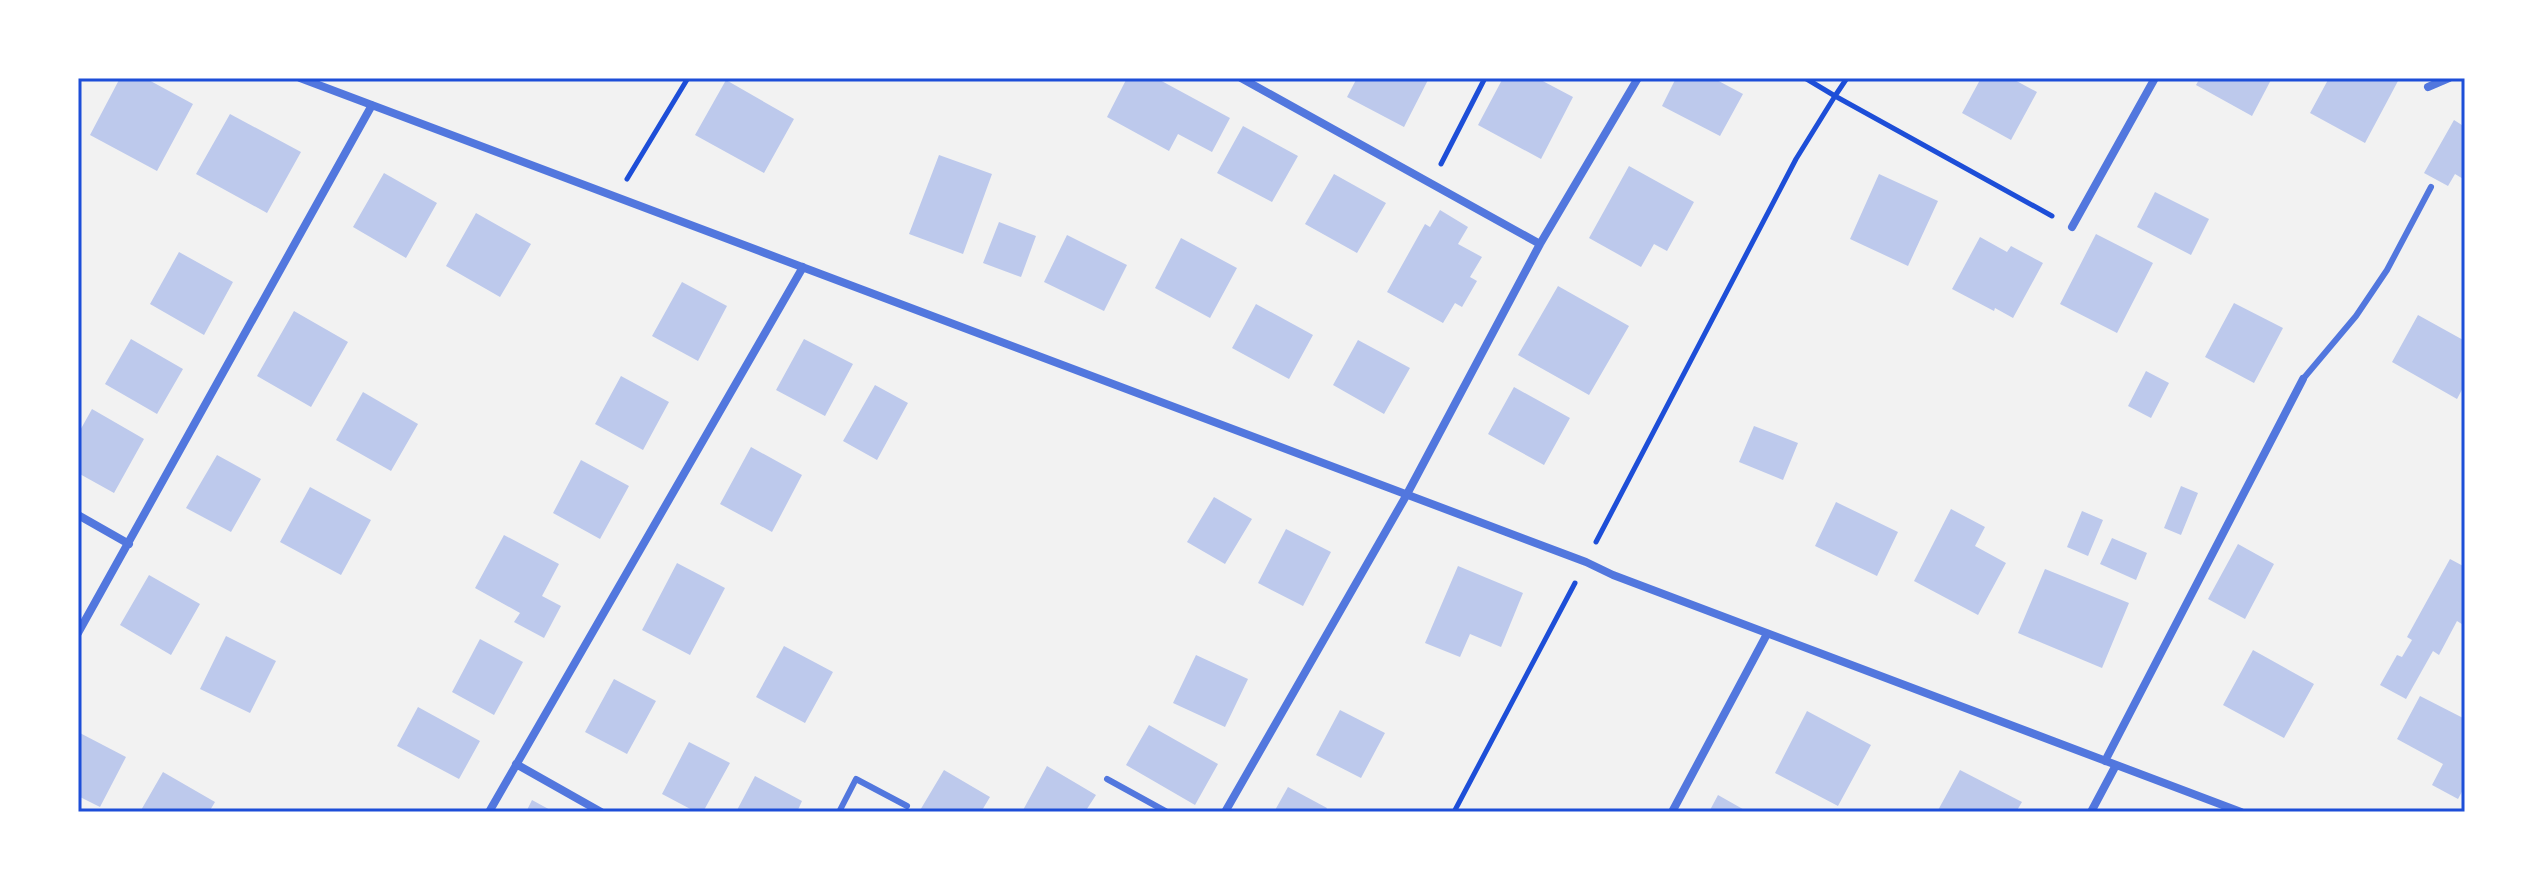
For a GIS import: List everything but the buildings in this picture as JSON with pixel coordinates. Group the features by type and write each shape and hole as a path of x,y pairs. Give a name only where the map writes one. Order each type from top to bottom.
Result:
{"street":[{"path":"300,78 2241,812"},
{"path":"1241,78 1540,244"},
{"path":"1225,812 1406,496 1540,244 1638,78"},
{"path":"2072,227 2155,78"},
{"path":"2428,87 2449,78"},
{"path":"78,633 372,105"},
{"path":"489,812 803,267"},
{"path":"2105,761 2303,379"},
{"path":"78,515 129,544"},
{"path":"1672,812 1767,634"},
{"path":"516,764 601,812"},
{"path":"2091,812 2116,765"}],"lane":[{"path":"2303,379 2364,305 2387,270 2431,187"},
{"path":"839,812 856,779 907,806"},
{"path":"1107,779 1167,812"}],"path":[{"path":"616,197 688,78"},
{"path":"1431,183 1485,78"},
{"path":"1805,78 2072,227"},
{"path":"1454,812 1796,159 1847,78"}]}
